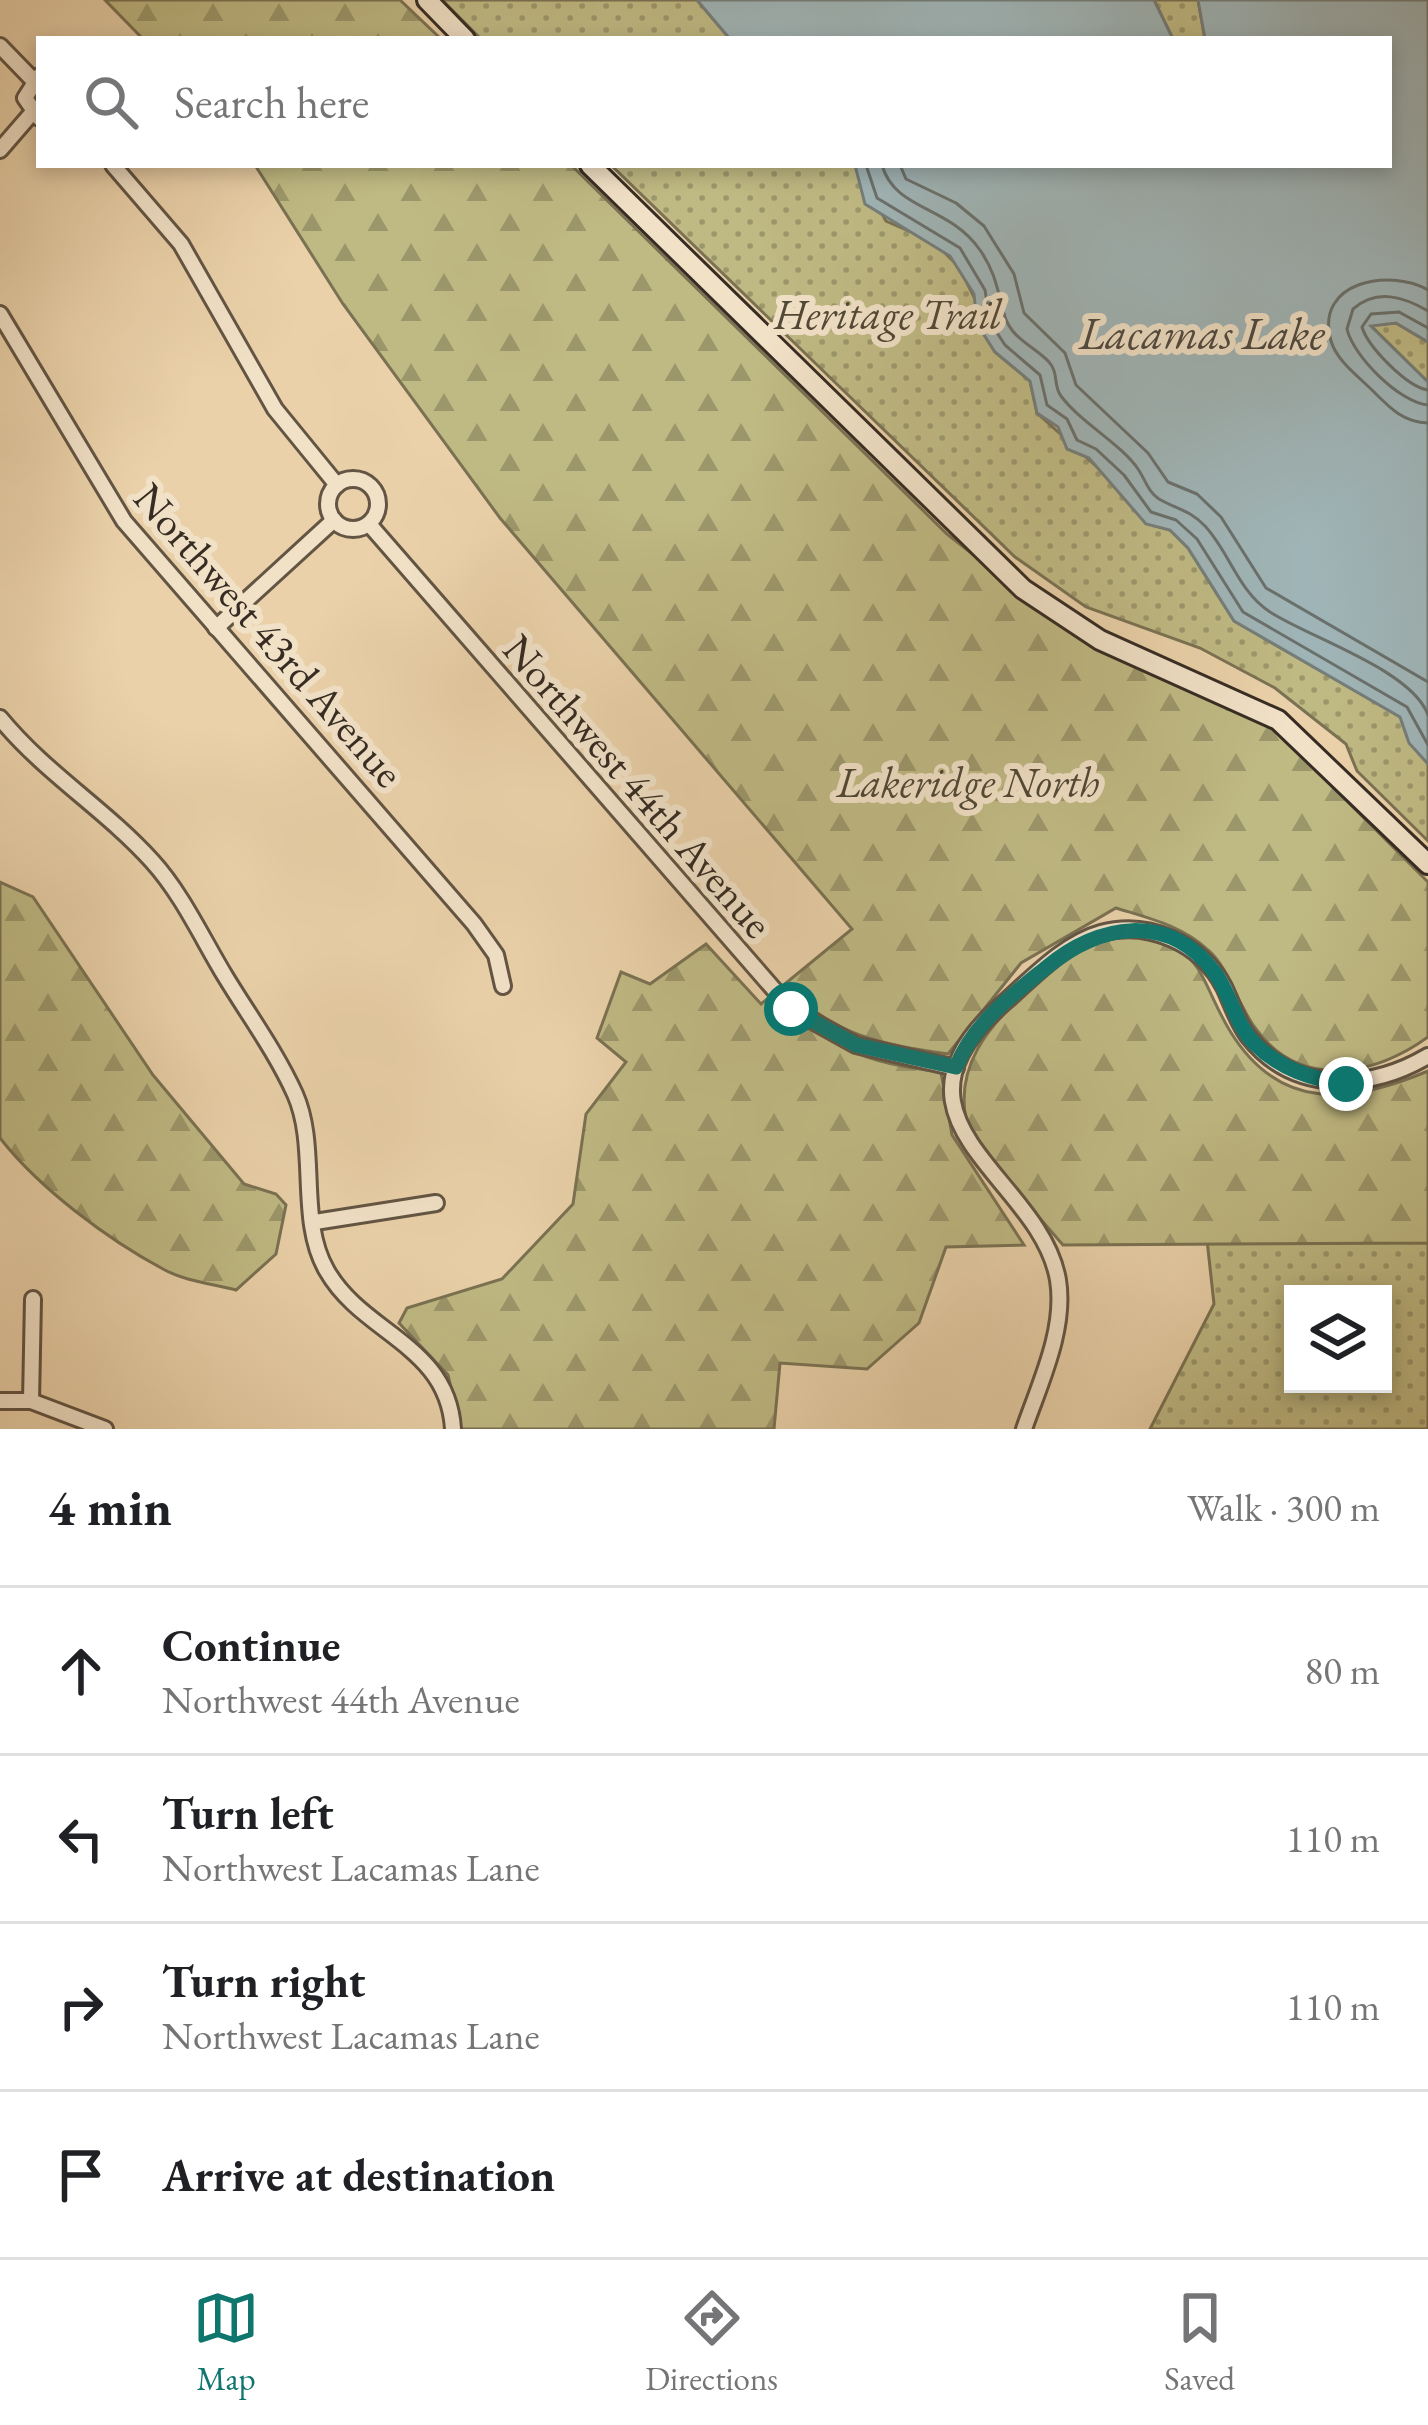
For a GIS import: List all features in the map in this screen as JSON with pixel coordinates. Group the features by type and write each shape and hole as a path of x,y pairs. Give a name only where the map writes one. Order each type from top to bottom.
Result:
{"main road":[{"path":"427,0 462,36"},
{"path":"593,168 1023,589 1100,640 1278,720 1428,864"}],"street":[{"path":"0,46 36,78 25,98 35,116 0,150"},
{"name":"Northwest 44th Avenue","path":"116,168 181,244 256,381 338,485 352,480 370,486 378,504 369,524 791,1009 856,1045 956,1067"},
{"name":"Northwest 43rd Avenue","path":"0,314 109,500 474,924 496,955 503,986"},
{"path":"338,485 329,500 334,520 354,530 369,524"},
{"path":"216,628 334,520"},
{"path":"0,718 45,768 147,856 172,888 294,1092 307,1133 315,1222 328,1273 430,1365 448,1396 453,1429"},
{"path":"1024,1429 1058,1324 1058,1282 1042,1238 975,1156 960,1127 956,1067 988,1017 1069,948 1094,935 1135,928 1180,943 1207,963 1254,1043 1292,1070 1327,1081 1371,1082 1428,1056"},
{"path":"315,1222 436,1203"},
{"path":"31,1401 33,1299"},
{"path":"0,1401 31,1401 105,1429"}],"green space":[{"path":"105,0 400,0 438,36 140,36"},
{"path":"442,0 697,0 727,36 478,36"},
{"path":"1154,0 1198,0 1204,36 1172,36"},
{"name":"Lakeridge North","path":"257,168 574,168 947,534 1073,633 1270,724 1428,882 1428,1037 1362,1068 1316,1069 1294,1061 1256,1029 1208,950 1176,929 1116,908 1021,963 948,1054 859,1035 820,1015 786,983 852,929 500,518 343,304"},
{"name":"Heritage Trail","path":"614,168 857,168 886,221 934,242 959,267 978,305 978,324 995,352 1030,381 1037,413 1116,484 1146,523 1170,530 1188,548 1234,621 1401,717 1428,764 1428,841 1357,771 1346,744 1275,688 1200,648 1086,607 1015,557"},
{"path":"1396,323 1428,342 1428,382 1370,325"},
{"path":"0,882 33,897 153,1075 244,1184 276,1194 286,1205 276,1254 236,1290 171,1273 119,1243 54,1194 0,1138"},
{"path":"1131,934 1155,939 1186,955 1250,1058 1295,1088 1345,1094 1428,1071 1428,1243 1063,1245 972,1140 964,1091 978,1049 1005,1012 1071,955 1093,943"},
{"path":"706,944 761,1004 772,995 849,1050 941,1072 952,1135 1024,1245 946,1247 919,1323 867,1369 780,1363 774,1429 461,1429 448,1375 399,1323 407,1308 502,1279 573,1204 586,1114 626,1062 597,1038 621,972 650,984"},
{"path":"1207,1240 1428,1243 1428,1429 1150,1429 1214,1304"}],"water":[{"path":"697,0 1154,0 1172,36 727,36"},
{"name":"Lacamas Lake","path":"1198,0 1428,0 1428,342 1396,323 1371,326 1428,382 1428,764 1409,743 1400,717 1234,621 1188,548 1170,530 1146,524 1089,458 1067,449 1058,427 1037,413 1030,381 995,352 977,324 974,294 950,256 865,204 856,168 1392,168 1392,36 1204,36"}],"route":[{"path":"791,1009 856,1045 956,1067 988,1017 1069,948 1106,932 1135,928 1180,943 1207,963 1237,1019 1264,1052 1311,1078 1346,1084"}]}
